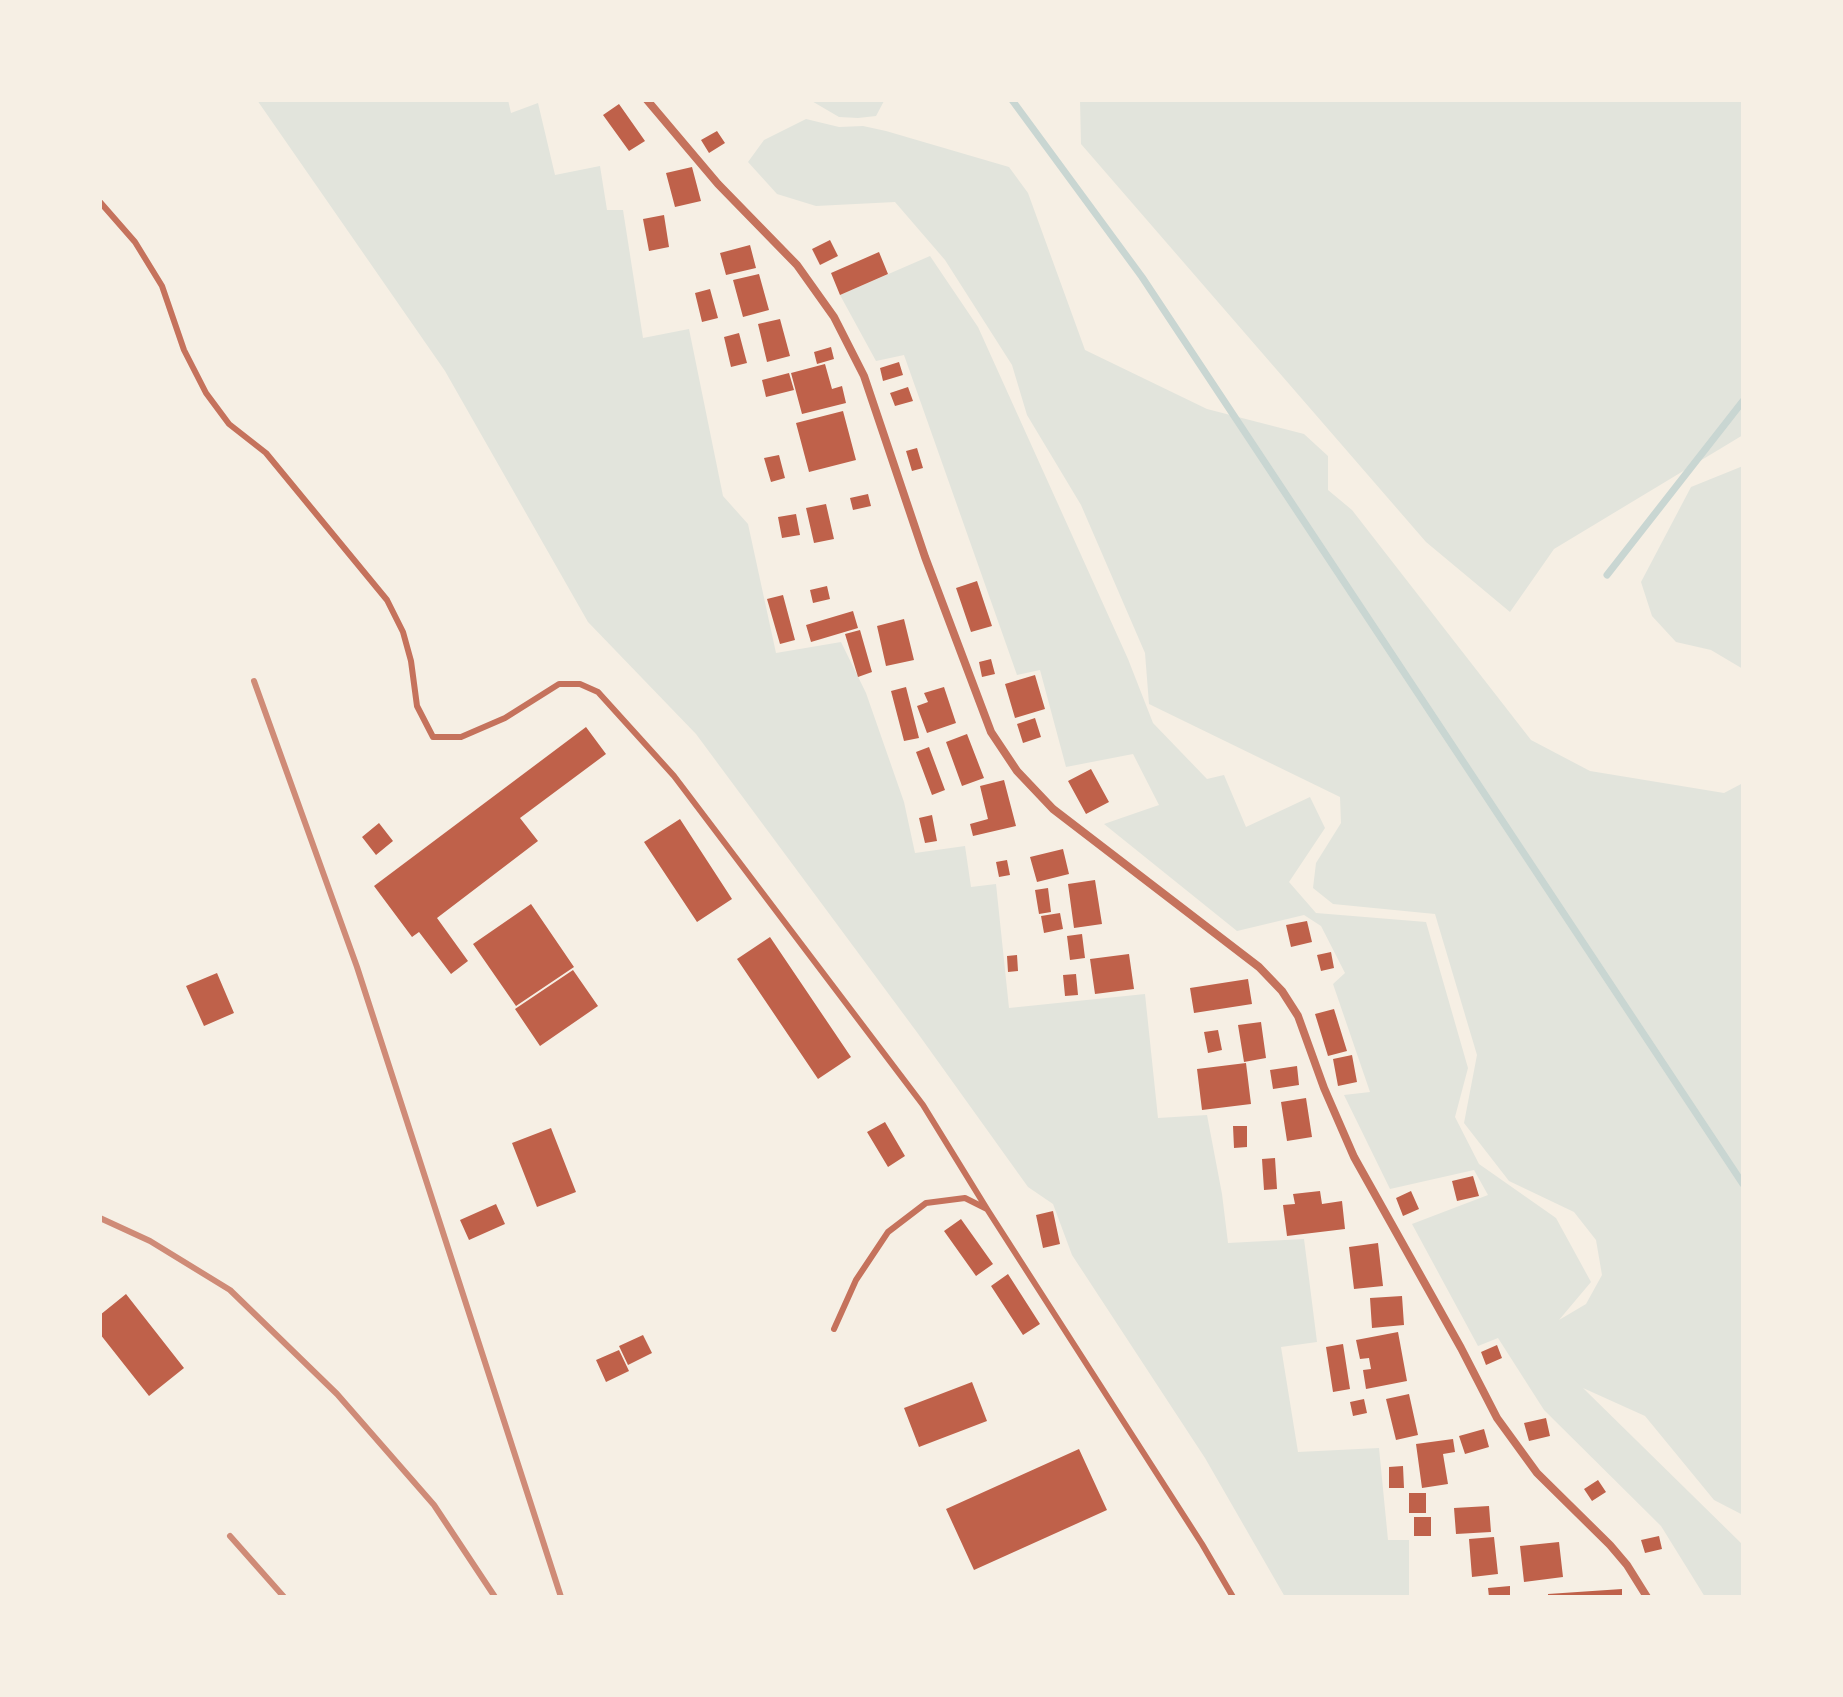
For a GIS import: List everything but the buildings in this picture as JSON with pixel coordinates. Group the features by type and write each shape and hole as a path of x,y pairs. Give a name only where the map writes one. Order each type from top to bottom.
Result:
{"street":[{"path":"647,100 718,184 797,265 834,317 864,376 925,557 991,732 1008,758 1053,809 1259,967 1282,991 1298,1016 1324,1088 1354,1157 1497,1418 1537,1473 1627,1565 1647,1597"}],"lane":[{"path":"100,202 135,242 162,286 184,350 229,424 266,453 387,600 407,647 417,706 433,737 461,737 505,718 559,684 580,684 598,692 674,776 923,1105 1233,1597"},
{"path":"834,1329 856,1280 888,1232 926,1203 965,1198 987,1209"}],"shaded area":[{"path":"257,100 508,100 511,113 538,103 555,175 600,166 607,210 623,210 643,338 689,329 723,496 748,524 776,653 841,642 866,693 904,802 915,853 965,846 971,887 996,884 1009,1008 1145,994 1158,1118 1207,1115 1228,1243 1304,1239 1317,1342 1281,1347 1298,1452 1379,1448 1388,1540 1409,1540 1409,1597 1285,1597 1205,1458 1072,1255 1053,1204 1028,1187 696,734 588,622 445,371"},
{"path":"810,100 884,101 876,116 858,118 839,117"},
{"path":"1080,100 1743,100 1743,435 1554,549 1510,612 1426,542 1081,144"},
{"path":"806,119 839,127 863,126 886,131 1009,167 1028,193 1085,350 1207,409 1304,434 1328,456 1328,490 1352,510 1531,740 1590,771 1724,793 1743,783 1743,1515 1714,1500 1645,1416 1583,1388 1743,1545 1743,1597 1705,1597 1661,1526 1544,1410 1498,1338 1478,1346 1412,1224 1488,1195 1474,1170 1390,1189 1344,1095 1370,1092 1333,984 1345,973 1321,926 1304,915 1237,931 1104,824 1159,805 1133,754 1066,767 1040,670 1017,675 904,355 876,361 840,295 930,256 978,327 1128,659 1153,723 1207,779 1224,775 1246,827 1310,797 1325,828 1289,882 1316,913 1426,922 1468,1068 1455,1117 1479,1164 1556,1218 1591,1282 1559,1320 1586,1304 1602,1275 1596,1240 1574,1212 1509,1181 1464,1123 1477,1055 1435,914 1333,904 1313,888 1316,863 1341,823 1340,797 1149,704 1145,653 1081,505 1027,415 1012,365 945,260 895,202 816,206 777,194 748,162 764,140"},
{"path":"1743,466 1743,669 1711,650 1676,642 1652,616 1641,582 1691,487"}],"waterway":[{"path":"1012,100 1142,277 1743,1184"},
{"path":"1607,575 1743,401"}],"railway":[{"path":"254,681 357,967 561,1597"},
{"path":"100,1218 150,1241 230,1290 337,1394 434,1505 495,1597"},
{"path":"230,1536 284,1597"}]}
